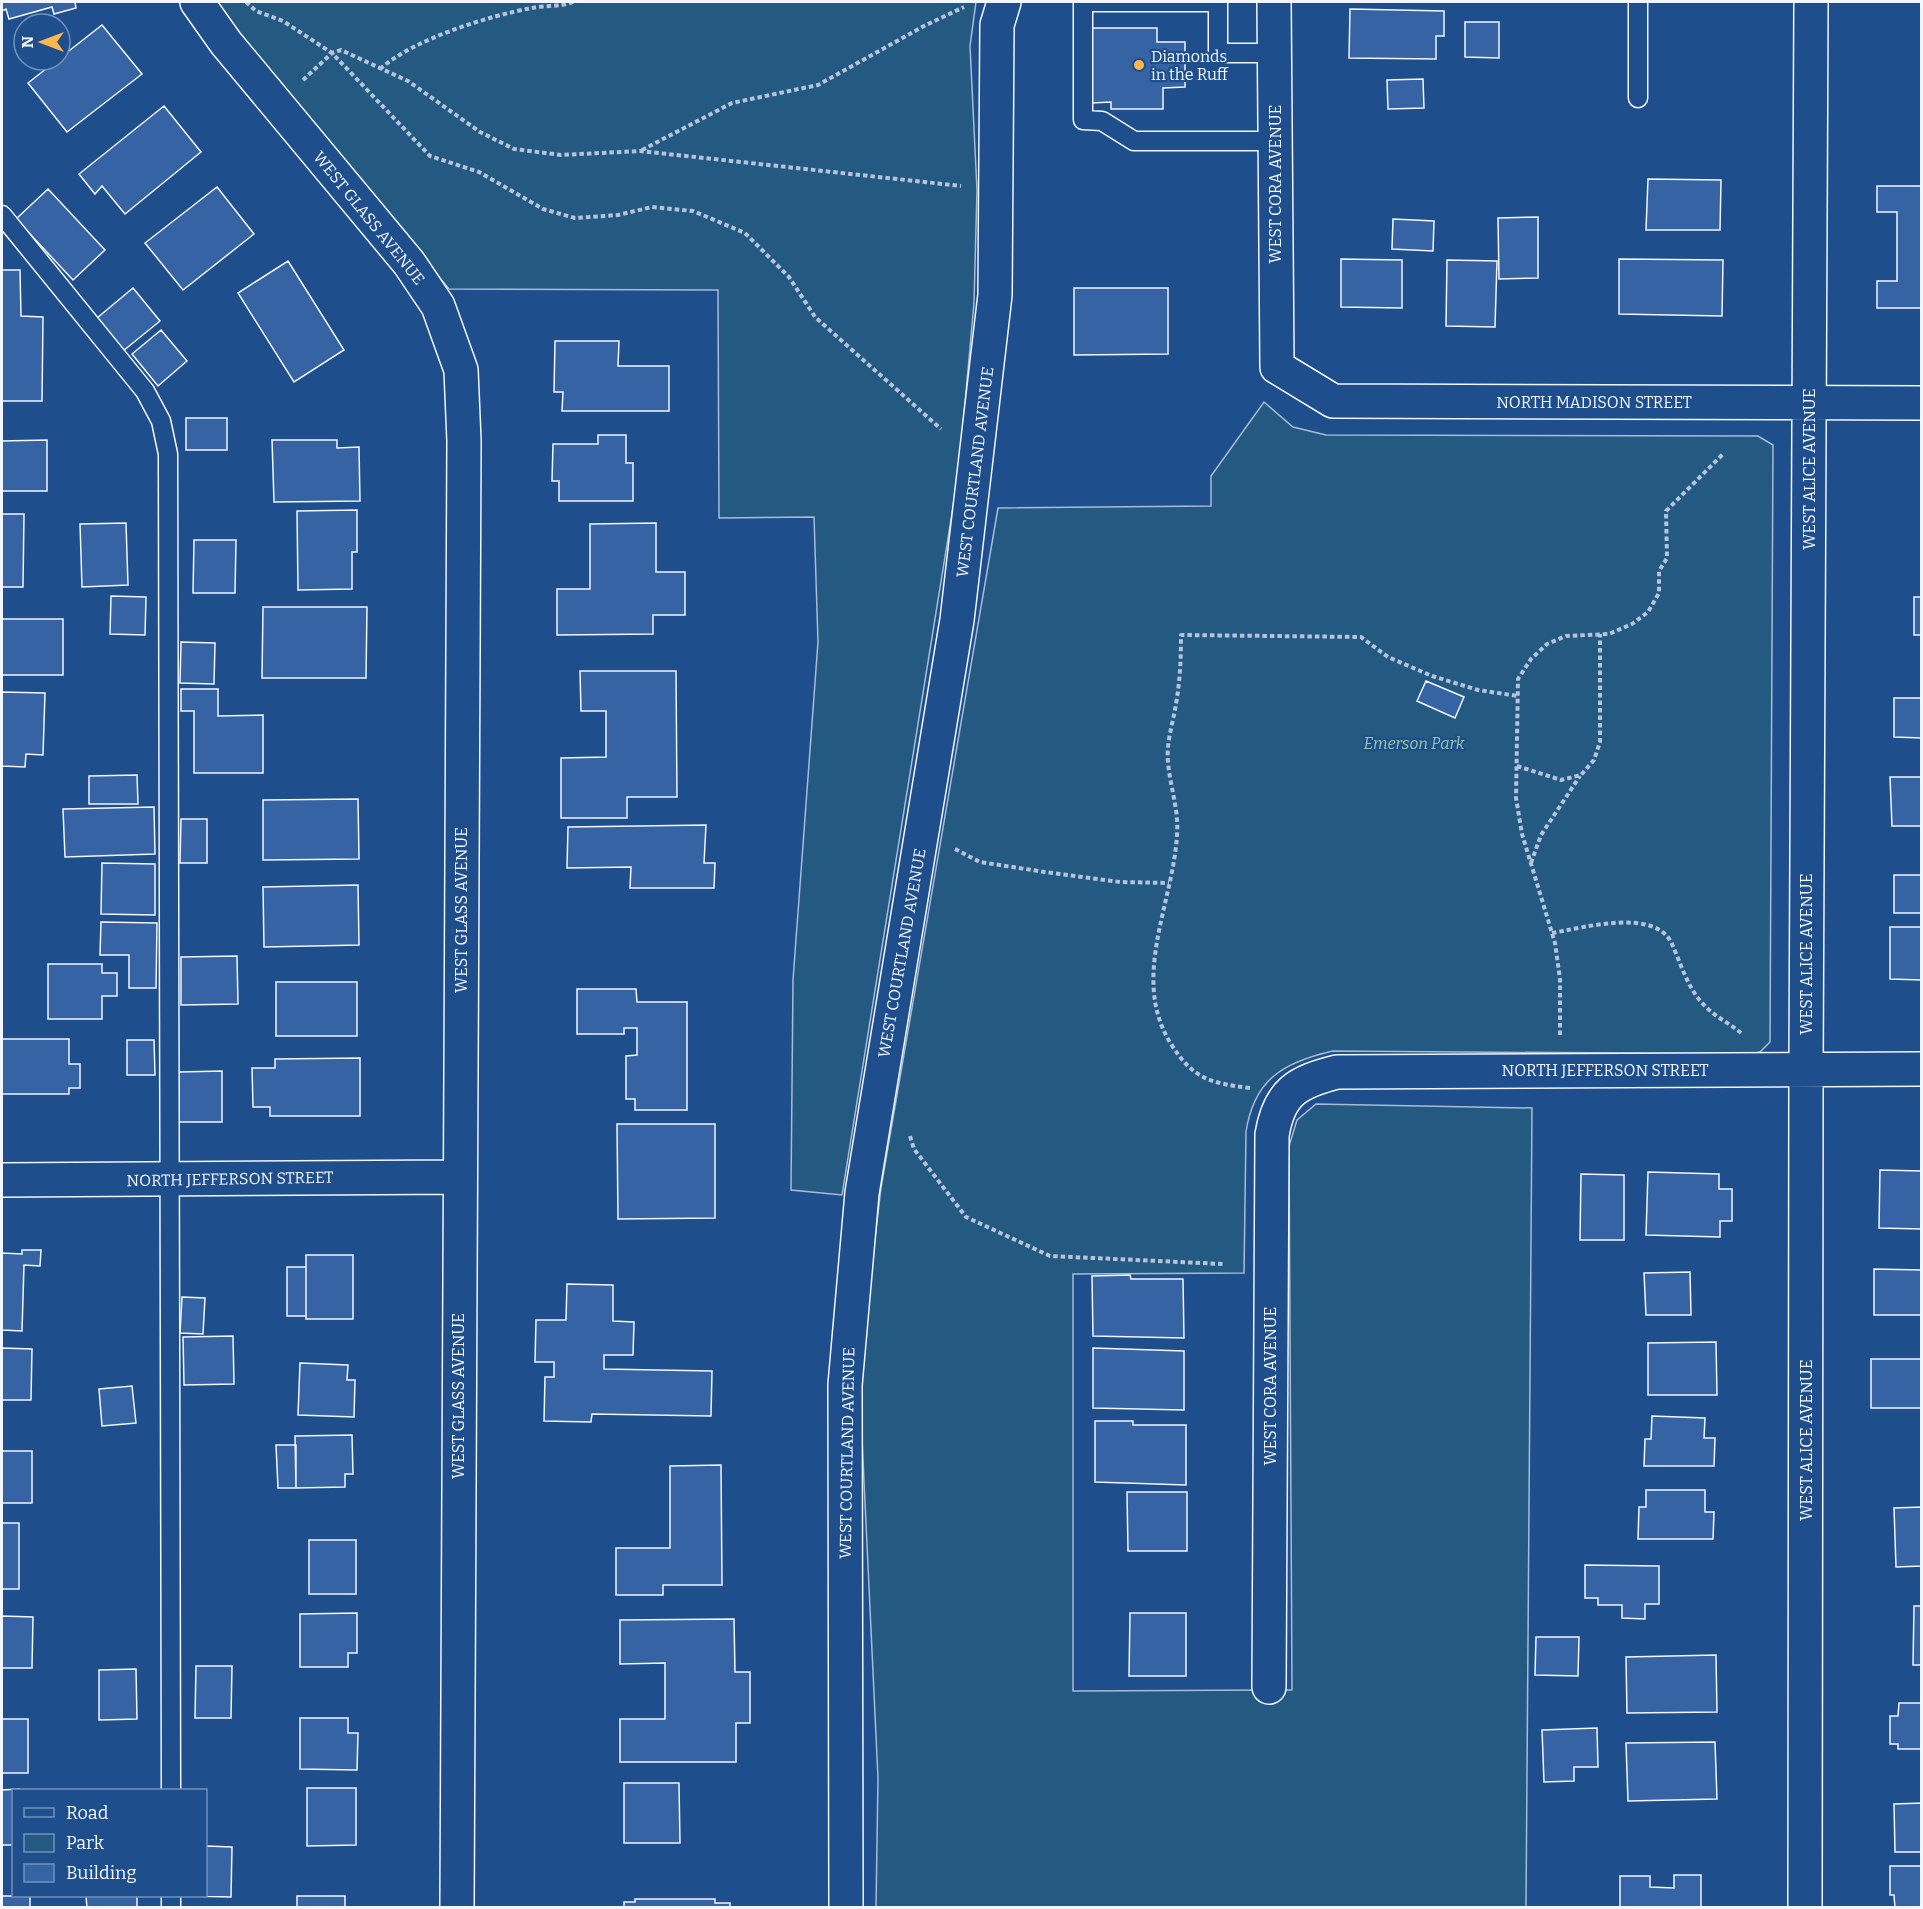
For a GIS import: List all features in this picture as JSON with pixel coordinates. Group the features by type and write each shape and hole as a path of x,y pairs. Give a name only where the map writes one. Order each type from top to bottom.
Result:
{"street":[{"name":"WEST GLASS AVENUE","path":"197,2 226,43 409,263 438,306 461,370 464,441 457,1908"},
{"name":"WEST COURTLAND AVENUE","path":"846,1908 845,1385 862,1193 957,620 995,295 997,25 1004,2"},
{"name":"WEST CORA AVENUE","path":"1274,2 1277,367"},
{"name":"WEST ALICE AVENUE","path":"1805,1908 1811,2"},
{"name":"NORTH MADISON STREET","path":"1277,367 1334,401 1922,403"},
{"name":"NORTH JEFFERSON STREET","path":"1292,1090 1313,1078 1337,1072 1922,1069"},
{"name":"WEST CORA AVENUE","path":"1269,1687 1272,1135 1276,1113 1292,1090"},
{"name":"NORTH JEFFERSON STREET","path":"2,1180 459,1177"}],"lane":[{"path":"1274,53 1218,53 1218,2 1083,2 1083,120 1102,121 1134,141 1275,141"},
{"path":"1638,2 1638,98"},
{"path":"2,215 146,391 161,421 166,439 169,469 171,1789"}],"path":[{"path":"246,2 256,11 283,21 332,53 430,156 478,172 543,209 576,218 618,215 652,207 693,211 745,233 789,277 815,316 947,434"},
{"path":"380,69 396,55 441,34 532,8 573,2"},
{"path":"640,151 732,103 818,85 924,26 970,4"},
{"path":"278,105 332,53 341,50 408,81 480,132 514,149 561,155 640,151 970,187"},
{"path":"1560,1036 1560,979 1552,933 1522,834 1516,798 1518,679 1531,659 1548,644 1566,636 1609,634 1632,624 1648,612 1659,593 1659,571 1666,558 1666,511 1724,453"},
{"path":"1531,864 1541,835 1581,775 1594,760 1600,742 1600,634"},
{"path":"1250,1088 1218,1084 1196,1075 1178,1055 1162,1029 1153,1004 1152,977 1177,835 1177,807 1168,762 1169,740 1180,676 1181,635 1361,637 1388,657 1432,676 1478,690 1518,696"},
{"path":"1517,766 1561,780 1581,775"},
{"path":"921,837 944,843 980,862 1120,882 1169,883"},
{"path":"1552,933 1603,924 1636,922 1657,928 1671,941 1682,970 1703,1005 1745,1036"},
{"path":"908,1130 914,1149 966,1218 1050,1256 1223,1264"}],"green space":[{"path":"216,2 976,2 970,46 977,190 974,303 959,470 842,1195 791,1190 793,980 818,642 814,517 719,518 718,290 449,289 222,13"},
{"name":"Emerson Park","path":"1264,402 1293,427 1326,435 1758,436 1773,445 1770,1042 1760,1052 1750,1054 1333,1051 1316,1055 1286,1067 1274,1076 1264,1086 1250,1114 1246,1132 1244,1273 1073,1274 1073,1691 1292,1690 1289,1146 1297,1120 1316,1104 1532,1108 1526,1907 876,1908 878,1778 859,1375 881,1188 998,508 1211,506 1211,476"}],"building":[{"path":"2,2 75,2 76,8 61,12 53,12 52,7 34,12 12,12 12,18 9,19 6,9 2,11"},
{"path":"1350,9 1444,11 1444,36 1436,36 1436,59 1349,58"},
{"path":"1465,22 1499,22 1499,58 1465,57"},
{"path":"102,25 142,74 67,132 28,83 42,72 72,72 72,49"},
{"name":"Diamonds in the Ruff","path":"1092,28 1157,28 1157,42 1185,42 1185,87 1163,88 1163,109 1111,109 1111,102 1092,103"},
{"path":"1423,79 1424,108 1388,109 1387,80"},
{"path":"164,106 201,152 125,214 102,186 95,194 79,174"},
{"path":"1648,179 1721,180 1720,230 1646,230"},
{"path":"1877,186 1922,186 1922,308 1877,308 1877,281 1897,281 1897,212 1877,212"},
{"path":"217,187 254,234 183,290 145,243"},
{"path":"48,189 105,250 73,280 16,219"},
{"path":"1538,217 1538,278 1499,279 1498,218"},
{"path":"1393,219 1434,221 1433,251 1392,249"},
{"path":"1341,259 1402,260 1402,308 1341,307"},
{"path":"1619,259 1723,260 1722,316 1619,314"},
{"path":"1447,260 1497,261 1495,327 1446,326"},
{"path":"288,261 344,350 294,382 238,293"},
{"path":"2,270 20,270 21,316 43,317 42,401 2,401"},
{"path":"133,288 160,321 123,351 97,318"},
{"path":"1074,288 1168,288 1168,354 1074,355"},
{"path":"161,330 187,361 158,386 132,354"},
{"path":"555,341 619,341 618,366 669,366 669,411 562,411 563,392 554,392"},
{"path":"186,418 227,418 227,450 186,450"},
{"path":"598,435 626,435 626,463 633,463 633,501 559,501 559,481 552,481 553,444 598,444"},
{"path":"47,440 47,491 2,491 2,441"},
{"path":"272,440 337,440 337,448 359,447 360,501 274,502"},
{"path":"357,510 357,552 352,552 352,589 298,590 297,511"},
{"path":"2,514 24,514 23,587 2,587"},
{"path":"126,523 128,585 82,587 80,524"},
{"path":"656,523 656,572 685,572 685,615 653,615 653,634 557,635 557,589 590,589 590,524"},
{"path":"194,540 236,540 235,593 193,593"},
{"path":"111,596 146,597 145,635 110,634"},
{"path":"1914,597 1922,597 1922,635 1914,635"},
{"path":"263,607 367,607 366,678 262,678"},
{"path":"2,619 63,619 63,675 2,675"},
{"path":"181,642 215,643 214,684 180,683"},
{"path":"580,671 676,671 677,797 627,797 627,818 561,818 561,758 606,757 606,711 581,711"},
{"path":"1426,681 1464,697 1455,718 1417,701"},
{"path":"181,689 218,689 218,716 263,715 263,773 194,773 194,711 181,711"},
{"path":"2,692 45,693 43,755 26,754 25,767 2,766"},
{"path":"1894,698 1922,698 1922,738 1894,737"},
{"path":"137,775 138,804 89,804 89,776"},
{"path":"1890,777 1922,777 1922,826 1892,826"},
{"path":"358,799 359,859 263,860 263,800"},
{"path":"154,807 155,854 65,857 63,809"},
{"path":"181,819 207,819 207,863 180,863"},
{"path":"706,825 704,863 715,863 714,888 630,888 631,867 567,868 568,827"},
{"path":"102,863 155,864 155,915 101,914"},
{"path":"1894,875 1922,875 1922,913 1894,913"},
{"path":"358,885 359,945 264,947 263,887"},
{"path":"101,922 157,923 156,988 129,988 129,955 100,955"},
{"path":"1890,927 1922,927 1922,980 1890,979"},
{"path":"237,956 238,1004 181,1005 181,957"},
{"path":"48,964 102,964 102,973 117,973 117,996 102,996 102,1019 48,1019"},
{"path":"276,982 357,982 357,1036 276,1036"},
{"path":"577,989 636,989 637,1002 687,1002 687,1110 635,1110 635,1099 626,1099 626,1056 637,1055 637,1028 624,1028 624,1034 577,1034"},
{"path":"2,1039 69,1039 69,1064 80,1064 80,1088 69,1088 69,1094 2,1094"},
{"path":"127,1040 154,1040 155,1075 127,1075"},
{"path":"360,1058 360,1116 270,1116 270,1107 253,1107 252,1068 275,1068 275,1059"},
{"path":"222,1071 222,1122 179,1122 179,1072"},
{"path":"617,1124 715,1124 715,1218 618,1219"},
{"path":"1880,1170 1922,1171 1922,1229 1879,1228"},
{"path":"1648,1172 1719,1174 1719,1189 1732,1189 1732,1221 1720,1221 1720,1237 1646,1235"},
{"path":"1581,1174 1624,1175 1624,1240 1580,1240"},
{"path":"22,1250 41,1250 40,1266 24,1265 22,1331 2,1330 2,1253 22,1254"},
{"path":"306,1255 353,1255 353,1319 306,1319"},
{"path":"287,1267 306,1267 306,1316 287,1316"},
{"path":"1874,1269 1922,1270 1922,1315 1874,1315"},
{"path":"1690,1272 1691,1315 1646,1315 1644,1273"},
{"path":"1130,1275 1131,1279 1183,1279 1184,1338 1093,1336 1092,1276"},
{"path":"567,1284 613,1285 613,1321 634,1322 633,1355 604,1355 604,1369 712,1371 711,1416 592,1414 591,1422 544,1421 545,1377 554,1377 554,1362 535,1362 536,1320 566,1320"},
{"path":"182,1297 205,1298 203,1334 180,1333"},
{"path":"233,1336 234,1384 184,1385 183,1337"},
{"path":"1716,1342 1717,1395 1648,1395 1648,1343"},
{"path":"2,1348 32,1349 31,1400 2,1400"},
{"path":"1093,1348 1184,1351 1184,1410 1093,1408"},
{"path":"1871,1359 1922,1359 1922,1408 1871,1408"},
{"path":"300,1363 348,1365 347,1380 355,1380 354,1417 298,1415"},
{"path":"132,1386 136,1423 102,1426 99,1389"},
{"path":"1652,1416 1705,1418 1704,1438 1715,1438 1714,1466 1644,1466 1645,1439 1651,1439"},
{"path":"1095,1421 1133,1421 1133,1425 1186,1425 1186,1485 1095,1482"},
{"path":"352,1435 353,1474 345,1474 345,1487 296,1488 295,1436"},
{"path":"276,1445 296,1445 296,1488 278,1488"},
{"path":"2,1451 32,1451 32,1503 2,1503"},
{"path":"721,1465 722,1585 663,1585 663,1595 616,1595 616,1548 670,1548 670,1466"},
{"path":"1646,1490 1705,1490 1705,1512 1714,1512 1713,1539 1638,1539 1639,1507 1646,1507"},
{"path":"1127,1492 1187,1492 1187,1551 1128,1551"},
{"path":"1922,1507 1922,1566 1896,1567 1894,1508"},
{"path":"2,1523 19,1523 19,1589 2,1589"},
{"path":"309,1540 356,1540 356,1594 309,1594"},
{"path":"1585,1565 1659,1566 1659,1604 1645,1604 1645,1619 1622,1618 1622,1605 1598,1605 1598,1598 1585,1598"},
{"path":"1914,1606 1922,1606 1922,1665 1913,1665"},
{"path":"357,1613 357,1653 348,1653 348,1667 300,1667 300,1614"},
{"path":"1130,1613 1186,1613 1186,1676 1129,1676"},
{"path":"2,1616 33,1617 32,1668 2,1668"},
{"path":"734,1619 735,1672 750,1672 750,1723 736,1723 736,1762 620,1762 620,1719 665,1719 665,1663 620,1664 620,1620"},
{"path":"1536,1637 1579,1637 1578,1676 1535,1675"},
{"path":"1716,1655 1717,1712 1627,1713 1626,1657"},
{"path":"196,1666 232,1666 231,1718 195,1718"},
{"path":"136,1669 137,1719 99,1720 99,1670"},
{"path":"1899,1703 1922,1703 1922,1749 1898,1749 1898,1744 1890,1744 1890,1716 1898,1716"},
{"path":"300,1718 348,1718 348,1733 358,1733 357,1770 300,1769"},
{"path":"2,1719 28,1719 28,1773 2,1773"},
{"path":"1597,1728 1598,1767 1574,1767 1574,1781 1544,1782 1542,1730"},
{"path":"1715,1742 1717,1799 1628,1801 1626,1743"},
{"path":"624,1783 679,1783 680,1843 624,1843"},
{"path":"307,1788 356,1788 356,1845 307,1846"},
{"path":"12,1789 12,1845 2,1845 2,1790"},
{"path":"1922,1803 1922,1852 1895,1852 1894,1804"},
{"path":"207,1846 232,1847 231,1897 207,1896"},
{"path":"1890,1866 1922,1866 1922,1908 1895,1908 1894,1895 1890,1895"},
{"path":"1674,1875 1701,1875 1701,1908 1620,1908 1620,1876 1650,1876 1650,1887 1674,1888"},
{"path":"2,1896 30,1897 30,1908 2,1908"},
{"path":"297,1896 345,1896 345,1908 297,1908"},
{"path":"86,1897 137,1897 137,1908 87,1908"},
{"path":"635,1899 715,1899 715,1903 730,1903 730,1908 624,1908 624,1902 635,1902"}],"place":[{"name":"Diamonds in the Ruff","path":"1139,65"}]}
